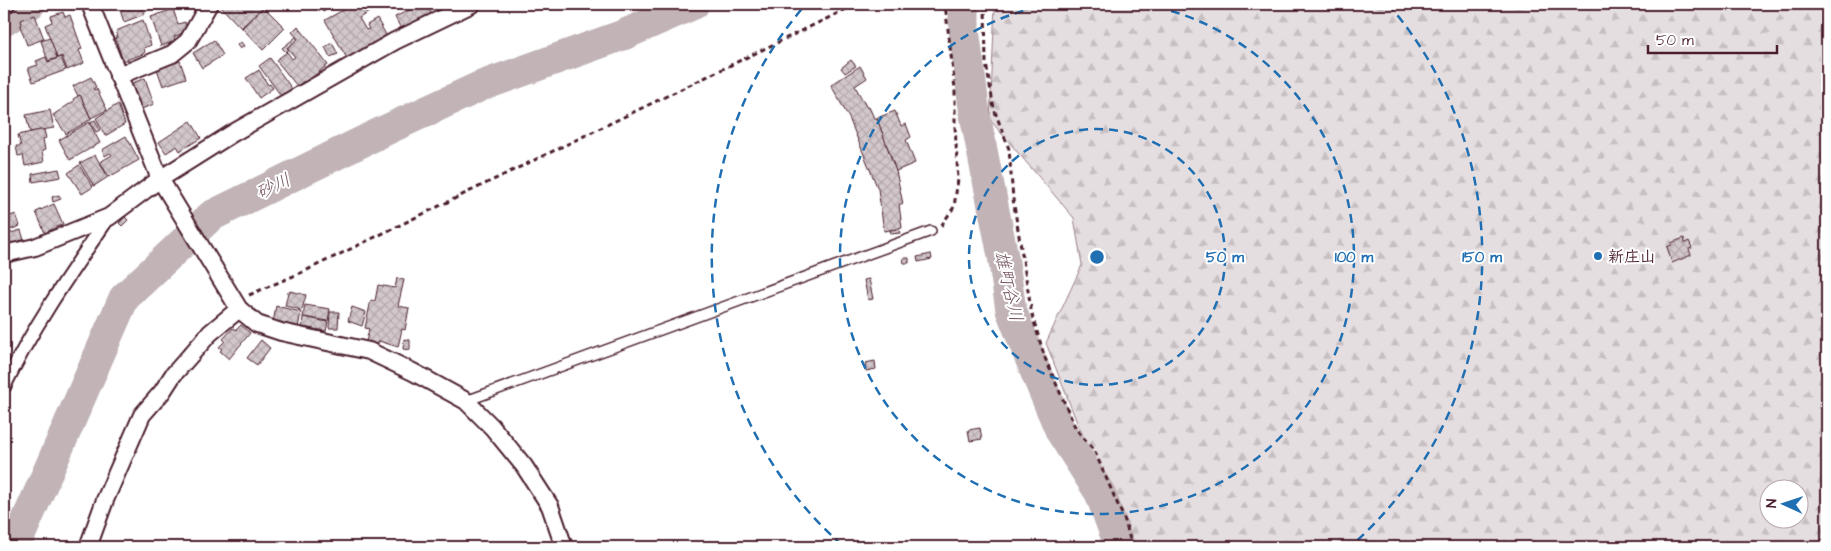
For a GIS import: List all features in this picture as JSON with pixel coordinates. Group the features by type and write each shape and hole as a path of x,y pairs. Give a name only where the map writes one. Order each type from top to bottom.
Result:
{"street":[{"path":"90,4 163,184 235,302 258,324 281,332 369,351 466,401 492,427 524,466 550,506 564,547"},
{"path":"118,76 172,54 188,41 209,4"},
{"path":"4,254 35,247 109,217 163,184 233,133 395,41 472,4"},
{"path":"4,387 47,307 109,217"},
{"path":"88,547 105,500 142,415 162,392 173,374 235,302"}],"lane":[{"path":"466,401 931,231"}],"path":[{"path":"235,302 305,271 858,4"},
{"path":"931,231 941,226 954,207 958,179 954,126 954,89 945,4"},
{"path":"985,4 986,63 994,109 1009,149 1013,199 1032,315 1045,358 1076,429 1094,450 1125,520 1132,547"}],"green space":[{"path":"995,4 1827,4 1827,547 1133,547 1078,425 1046,343 1082,265 1074,218 990,120"}],"building":[{"path":"69,4 79,4 80,6 71,10"},
{"path":"125,4 141,4 145,14 124,22 120,10 126,8"},
{"path":"157,4 172,4 159,9"},
{"path":"222,4 262,4 264,6 241,28 220,6"},
{"path":"316,4 332,4 324,12"},
{"path":"332,4 343,4 337,10"},
{"path":"354,4 368,4 365,7 369,12 359,18 366,30 369,29 367,25 377,19 388,38 348,60 325,20"},
{"path":"421,4 426,4 432,15 402,31 395,17"},
{"path":"431,4 456,4 437,14"},
{"path":"264,7 285,28 263,50 242,28"},
{"path":"173,9 178,24 185,22 188,30 174,37 175,41 161,46 151,17"},
{"path":"63,12 65,17 70,15 82,49 79,50 84,63 67,70 62,56 57,58 45,25 52,22 51,16"},
{"path":"35,15 44,39 27,45 20,26 22,25 21,20"},
{"path":"143,20 151,45 144,48 145,52 143,54 123,61 115,37 118,37 116,31"},
{"path":"298,26 328,65 305,83 304,81 297,86 276,60 287,52 292,59 295,57 287,48 298,39 292,32"},
{"path":"296,37 298,39 287,48 289,49 286,52 282,48"},
{"path":"50,38 57,58 48,61 41,41"},
{"path":"214,40 223,55 202,68 193,53"},
{"path":"241,42 244,46 240,49 237,45"},
{"path":"332,43 338,54 330,57 325,47"},
{"path":"46,57 48,62 61,57 66,70 33,82 28,68 38,65 36,61"},
{"path":"270,58 292,89 282,97 259,66"},
{"path":"851,60 856,66 845,73 841,68"},
{"path":"180,61 186,78 163,86 157,69"},
{"path":"860,66 867,78 855,86 867,108 869,107 874,118 877,118 896,171 903,204 899,204 902,228 884,231 878,189 849,118 831,85"},
{"path":"259,70 268,85 270,84 273,88 259,98 246,78"},
{"path":"91,77 96,87 93,89 97,89 107,110 91,118 80,95 78,96 73,86"},
{"path":"145,78 154,104 139,110 130,84"},
{"path":"80,95 91,119 66,134 53,115"},
{"path":"118,104 125,124 105,136 96,118"},
{"path":"50,110 54,128 30,132 26,115"},
{"path":"895,111 901,126 906,124 911,137 906,140 915,163 896,171 877,118"},
{"path":"95,120 100,130 96,132 90,122"},
{"path":"191,121 201,138 180,151 177,146 166,153 159,142"},
{"path":"89,122 100,143 70,160 59,140"},
{"path":"44,130 46,138 43,139 45,150 42,151 44,162 25,166 23,155 18,156 16,146 21,146 18,135"},
{"path":"126,136 139,160 109,177 100,162 112,155 110,153 105,156 102,150"},
{"path":"95,155 108,177 94,186 80,163"},
{"path":"79,165 93,187 82,194 68,173"},
{"path":"59,169 61,177 33,182 32,174"},
{"path":"59,195 61,199 53,202 52,197"},
{"path":"54,204 63,224 45,233 36,212"},
{"path":"16,214 20,226 5,232 4,218"},
{"path":"125,217 128,220 122,226 119,223"},
{"path":"899,229 900,233 891,234 890,230"},
{"path":"21,230 24,240 11,245 7,234"},
{"path":"4,235 9,245 5,246"},
{"path":"1684,238 1685,243 1689,241 1692,248 1689,249 1691,255 1672,263 1667,247 1672,245 1671,243"},
{"path":"931,254 932,259 918,262 917,257"},
{"path":"903,258 909,258 909,263 904,263"},
{"path":"397,278 404,280 398,306 409,308 405,330 402,329 398,347 379,341 378,344 366,342 369,329 365,328 371,300 375,301 378,285 395,288"},
{"path":"869,279 873,299 868,300 864,280"},
{"path":"290,291 306,295 302,310 285,306 288,292 290,293"},
{"path":"305,305 330,309 328,321 303,317"},
{"path":"276,306 301,312 298,328 273,323"},
{"path":"352,307 366,312 362,326 348,321"},
{"path":"330,312 339,312 338,328 329,328"},
{"path":"303,317 328,322 326,331 302,327"},
{"path":"241,325 250,333 229,359 220,351 222,349 219,347 225,341 223,339 233,328 236,330"},
{"path":"404,339 410,340 410,350 403,349"},
{"path":"261,340 270,348 257,365 247,358"},
{"path":"875,361 876,369 866,371 865,363"},
{"path":"980,428 982,439 970,441 968,430"}],"waterway":[{"path":"4,21 30,4"},
{"name":"砂川","path":"15,547 124,298 211,216 386,130 481,86 623,35 694,4"},
{"name":"雄町谷川","path":"964,4 964,29 975,115 1003,256 1011,310 1061,432 1100,493 1120,547"}],"place":[{"name":"新庄山","path":"1598,256"}]}
